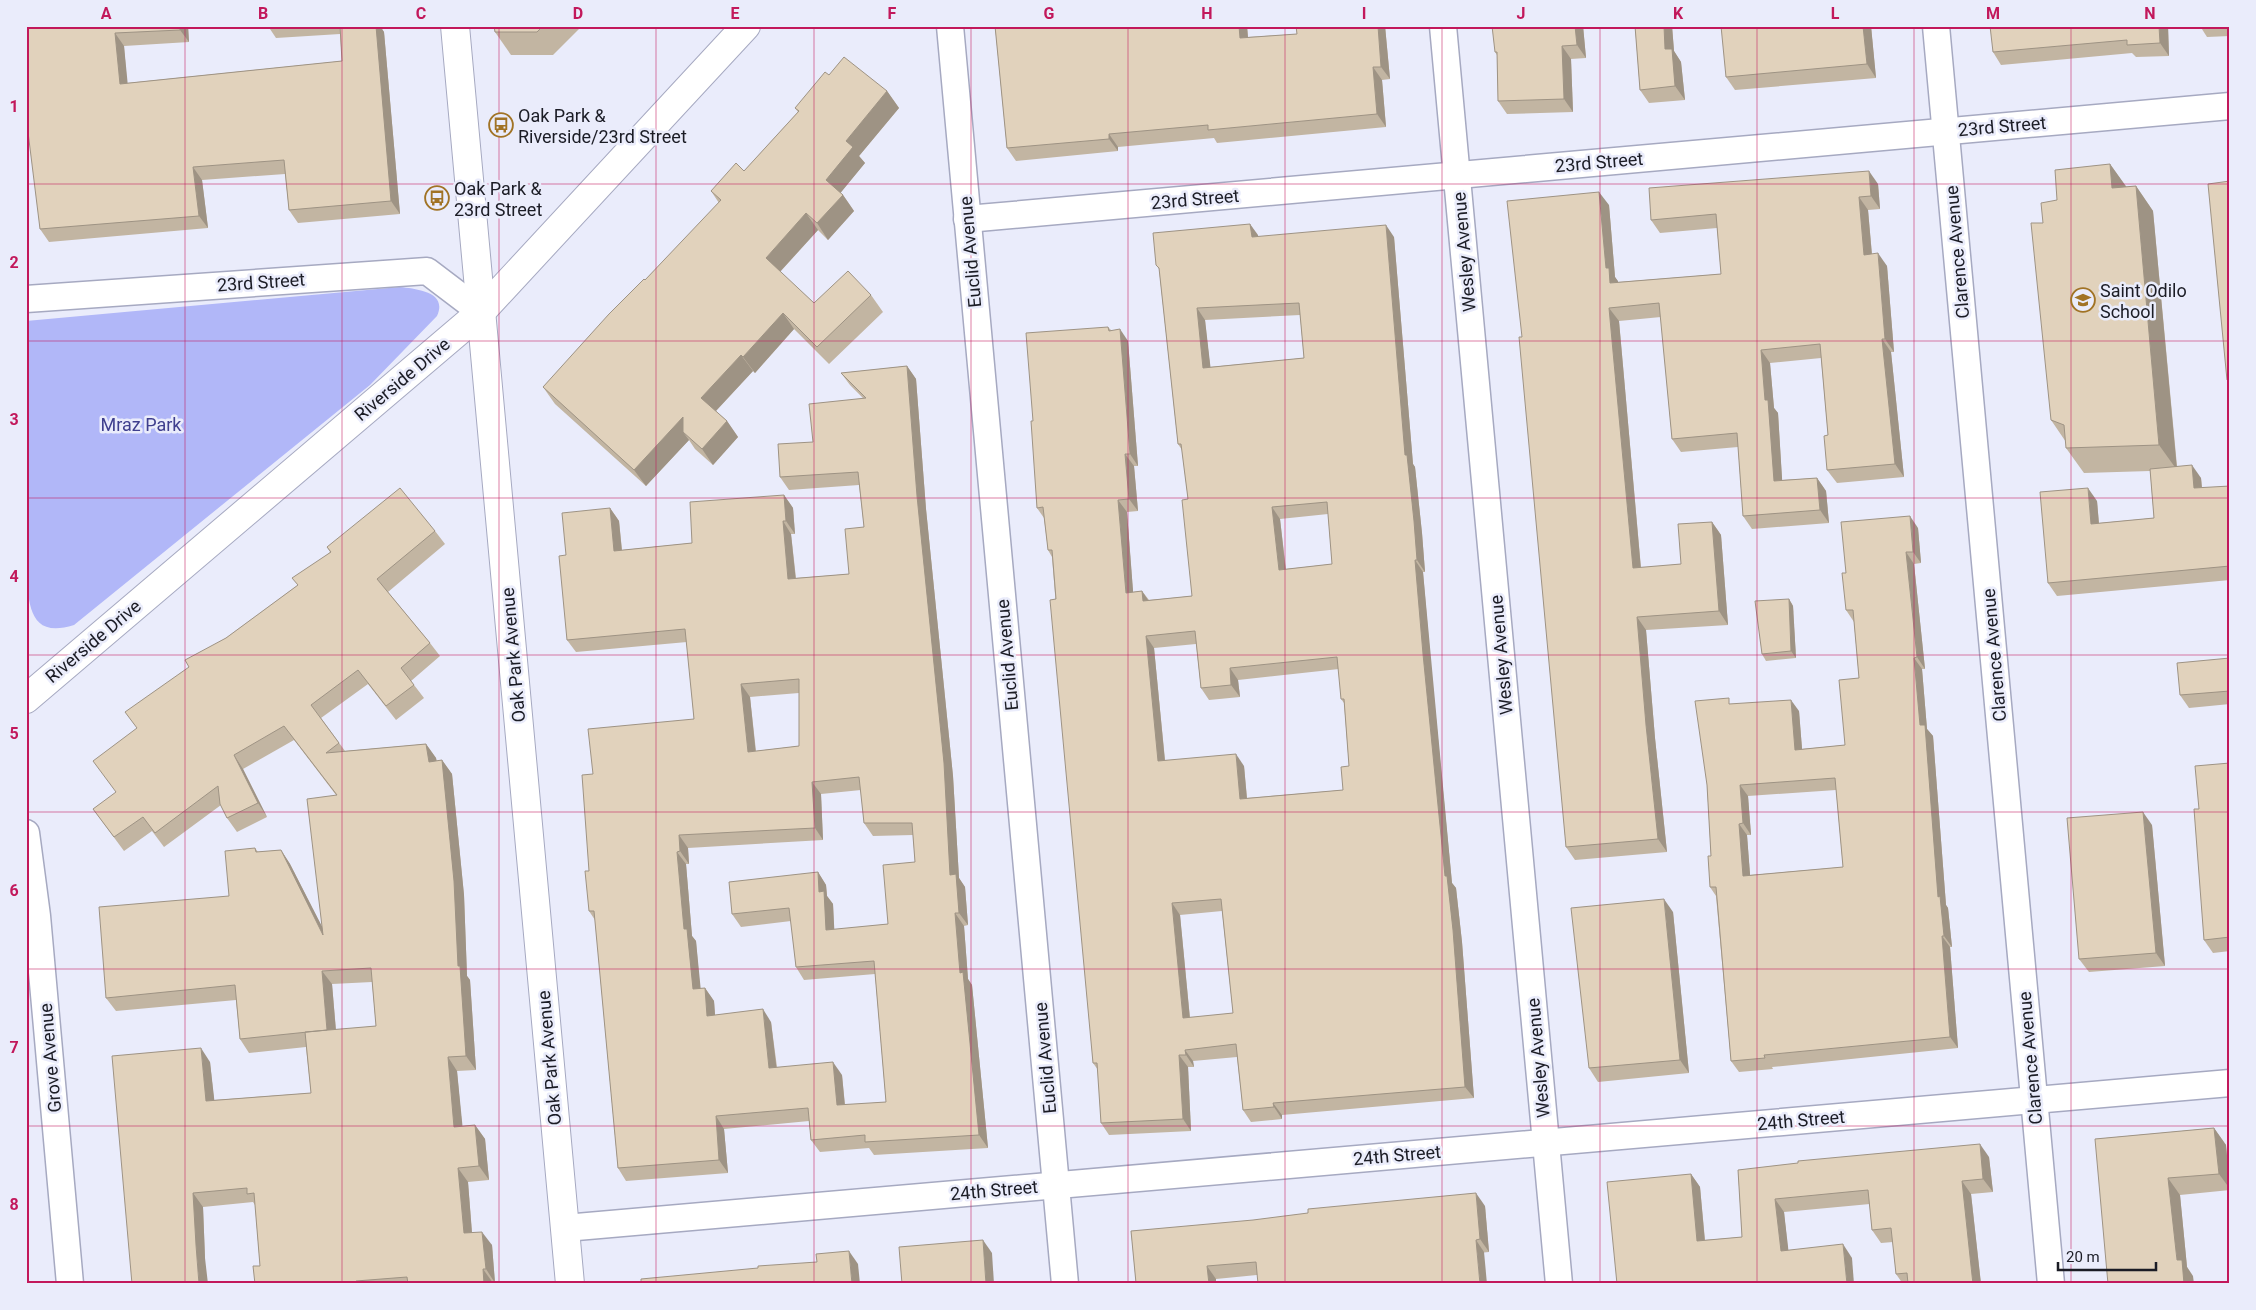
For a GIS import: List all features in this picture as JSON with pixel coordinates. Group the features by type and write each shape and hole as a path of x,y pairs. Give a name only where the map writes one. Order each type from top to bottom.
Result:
{"street":[{"name":"Oak Park Avenue","path":"455,26 570,1284"},
{"name":"Riverside Drive","path":"26,699 481,312 746,26"},
{"name":"Euclid Avenue","path":"950,26 1066,1284"},
{"name":"Wesley Avenue","path":"1443,26 1559,1284"},
{"name":"Clarence Avenue","path":"1936,26 2051,1284"},
{"name":"23rd Street","path":"968,219 2230,106"},
{"name":"23rd Street","path":"26,299 427,271 481,312"},
{"name":"Grove Avenue","path":"26,833 39,935 70,1284"},
{"name":"24th Street","path":"565,1228 2230,1083"}],"green space":[{"name":"Mraz Park","path":"400,287 429,293 435,297 439,308 437,316 370,385 74,625 59,628 47,627 39,622 30,604 26,568 26,321"}],"building":[{"path":"26,26 180,26 180,30 115,33 120,84 342,61 340,26 376,26 391,201 289,210 284,160 193,167 199,216 40,229 26,106"},
{"path":"494,26 543,26 537,32 495,32"},
{"path":"995,26 1239,26 1240,38 1297,34 1296,26 1378,26 1381,67 1373,67 1377,114 1208,130 1208,125 1109,134 1109,139 1007,148"},
{"path":"1492,26 1575,26 1577,45 1562,46 1564,99 1498,101 1497,52 1495,52"},
{"path":"1635,26 1664,26 1665,49 1672,49 1675,86 1640,90"},
{"path":"1721,26 1863,26 1867,64 1726,77"},
{"path":"1990,26 2159,26 2160,43 2127,45 2127,40 1993,52"},
{"path":"844,57 887,91 846,141 853,147 826,180 843,195 817,223 806,213 766,258 814,303 848,271 871,295 817,347 783,313 743,357 741,355 701,398 727,421 702,449 683,432 683,417 634,470 543,387 609,314 645,280 721,200 711,191 736,163 744,171 799,111 795,108 825,72 829,75"},
{"path":"2110,164 2112,188 2136,186 2159,445 2066,448 2064,425 2051,420 2031,223 2043,223 2041,203 2057,200 2055,170"},
{"path":"1869,171 1871,196 1859,197 1864,255 1878,253 1885,339 1882,339 1895,464 1827,470 1824,436 1828,435 1820,344 1761,350 1765,400 1768,400 1774,481 1817,478 1820,510 1743,516 1737,433 1672,439 1659,303 1609,308 1633,568 1681,564 1678,524 1712,522 1719,611 1637,617 1658,839 1566,847 1519,337 1522,337 1507,201 1599,192 1606,268 1609,268 1610,283 1721,274 1716,214 1651,220 1649,188"},
{"path":"2230,181 2230,379 2227,380 2208,184"},
{"path":"1250,224 1252,237 1386,225 1405,455 1407,455 1414,521 1417,560 1415,560 1423,654 1445,876 1447,876 1453,930 1465,1087 1273,1103 1274,1107 1243,1110 1236,1044 1185,1050 1186,1055 1179,1055 1183,1119 1101,1123 1097,1063 1093,1063 1050,600 1056,599 1052,550 1048,550 1043,507 1037,508 1026,333 1108,327 1109,331 1120,329 1130,454 1125,454 1129,499 1118,500 1126,593 1142,591 1143,601 1192,596 1182,500 1188,499 1181,444 1178,444 1159,268 1156,265 1153,233","holes":["1299,303 1304,358 1203,368 1197,308","1327,502 1332,564 1279,570 1272,507","1195,631 1201,688 1231,685 1230,668 1337,657 1341,699 1344,699 1349,766 1341,767 1343,790 1240,799 1236,754 1158,761 1146,636","1221,899 1233,1013 1183,1018 1172,903"]},
{"path":"907,366 917,496 944,763 950,875 956,874 959,913 955,913 960,973 963,972 979,1135 865,1142 865,1135 811,1140 808,1108 716,1116 719,1160 618,1168 594,911 589,911 585,871 589,871 582,775 593,774 588,729 694,719 685,629 567,640 559,556 566,555 562,513 610,508 614,551 692,543 690,502 784,495 786,521 783,521 788,579 849,574 845,529 864,527 858,472 780,477 778,444 813,442 809,404 866,398 841,373","holes":["799,679 799,746 748,752 741,684","859,777 864,823 912,823 915,862 883,865 888,924 826,930 824,891 819,892 818,872 729,882 732,914 789,908 796,967 874,961 886,1102 837,1105 833,1062 769,1068 763,1009 707,1016 705,988 693,989 687,929 684,929 677,852 680,851 679,835 815,828 812,782"]},
{"path":"2192,465 2194,488 2230,486 2230,566 2048,583 2040,492 2088,488 2091,524 2154,518 2150,469"},
{"path":"400,488 435,531 377,579 430,643 401,668 414,685 386,706 358,670 311,705 339,743 326,753 426,744 429,762 442,760 454,881 458,966 460,966 466,1056 448,1057 454,1127 475,1125 479,1166 458,1168 464,1233 482,1232 486,1269 483,1269 484,1284 408,1284 407,1277 356,1281 356,1284 255,1284 253,1266 260,1266 254,1193 247,1194 247,1188 193,1193 199,1284 132,1284 112,1056 201,1048 206,1101 311,1093 305,1032 240,1039 235,985 106,998 99,907 229,896 225,851 255,848 256,852 281,850 323,935 307,799 337,795 284,726 234,755 258,803 227,818 220,804 218,786 155,833 143,817 114,837 93,809 116,792 93,761 137,728 125,712 189,667 185,660 226,638 298,585 292,578 331,552 327,547","holes":["371,968 376,1026 320,1031 327,1030 322,971"]},
{"path":"1910,516 1913,552 1906,552 1917,657 1914,658 1920,725 1925,725 1938,897 1940,896 1944,936 1942,936 1950,1037 1764,1055 1765,1058 1731,1061 1716,887 1710,887 1708,856 1711,856 1707,785 1695,701 1729,698 1729,704 1791,700 1795,750 1845,745 1839,680 1859,678 1853,610 1846,610 1842,573 1846,573 1841,522","holes":["1835,778 1843,867 1743,876 1739,824 1743,823 1740,785"]},
{"path":"1789,599 1791,651 1762,654 1755,601"},
{"path":"2230,658 2230,691 2180,695 2177,663"},
{"path":"2230,763 2230,937 2204,940 2194,809 2199,809 2195,766"},
{"path":"2143,812 2156,953 2079,959 2067,818"},
{"path":"1664,899 1680,1060 1589,1068 1571,908"},
{"path":"2214,1128 2219,1174 2168,1178 2177,1260 2182,1260 2184,1284 2108,1284 2095,1139"},
{"path":"1980,1144 1983,1179 1962,1181 1973,1284 1908,1284 1907,1273 1896,1274 1891,1228 1872,1230 1868,1190 1775,1199 1781,1251 1843,1244 1847,1284 1617,1284 1607,1182 1691,1174 1697,1241 1742,1237 1738,1170 1798,1163 1798,1161"},
{"path":"1476,1193 1480,1239 1476,1240 1480,1284 1258,1284 1256,1262 1207,1266 1209,1284 1124,1284 1136,1283 1131,1231 1253,1220 1308,1213 1308,1209"},
{"path":"983,1240 986,1284 902,1284 899,1247"},
{"path":"849,1251 852,1284 641,1284 641,1279 758,1268 758,1266 817,1262 816,1254"}],"place":[{"name":"Oak Park & Riverside/23rd Street","path":"501,125"},
{"name":"Oak Park & 23rd Street","path":"437,198"},
{"name":"Saint Odilo School","path":"2083,300"}]}
